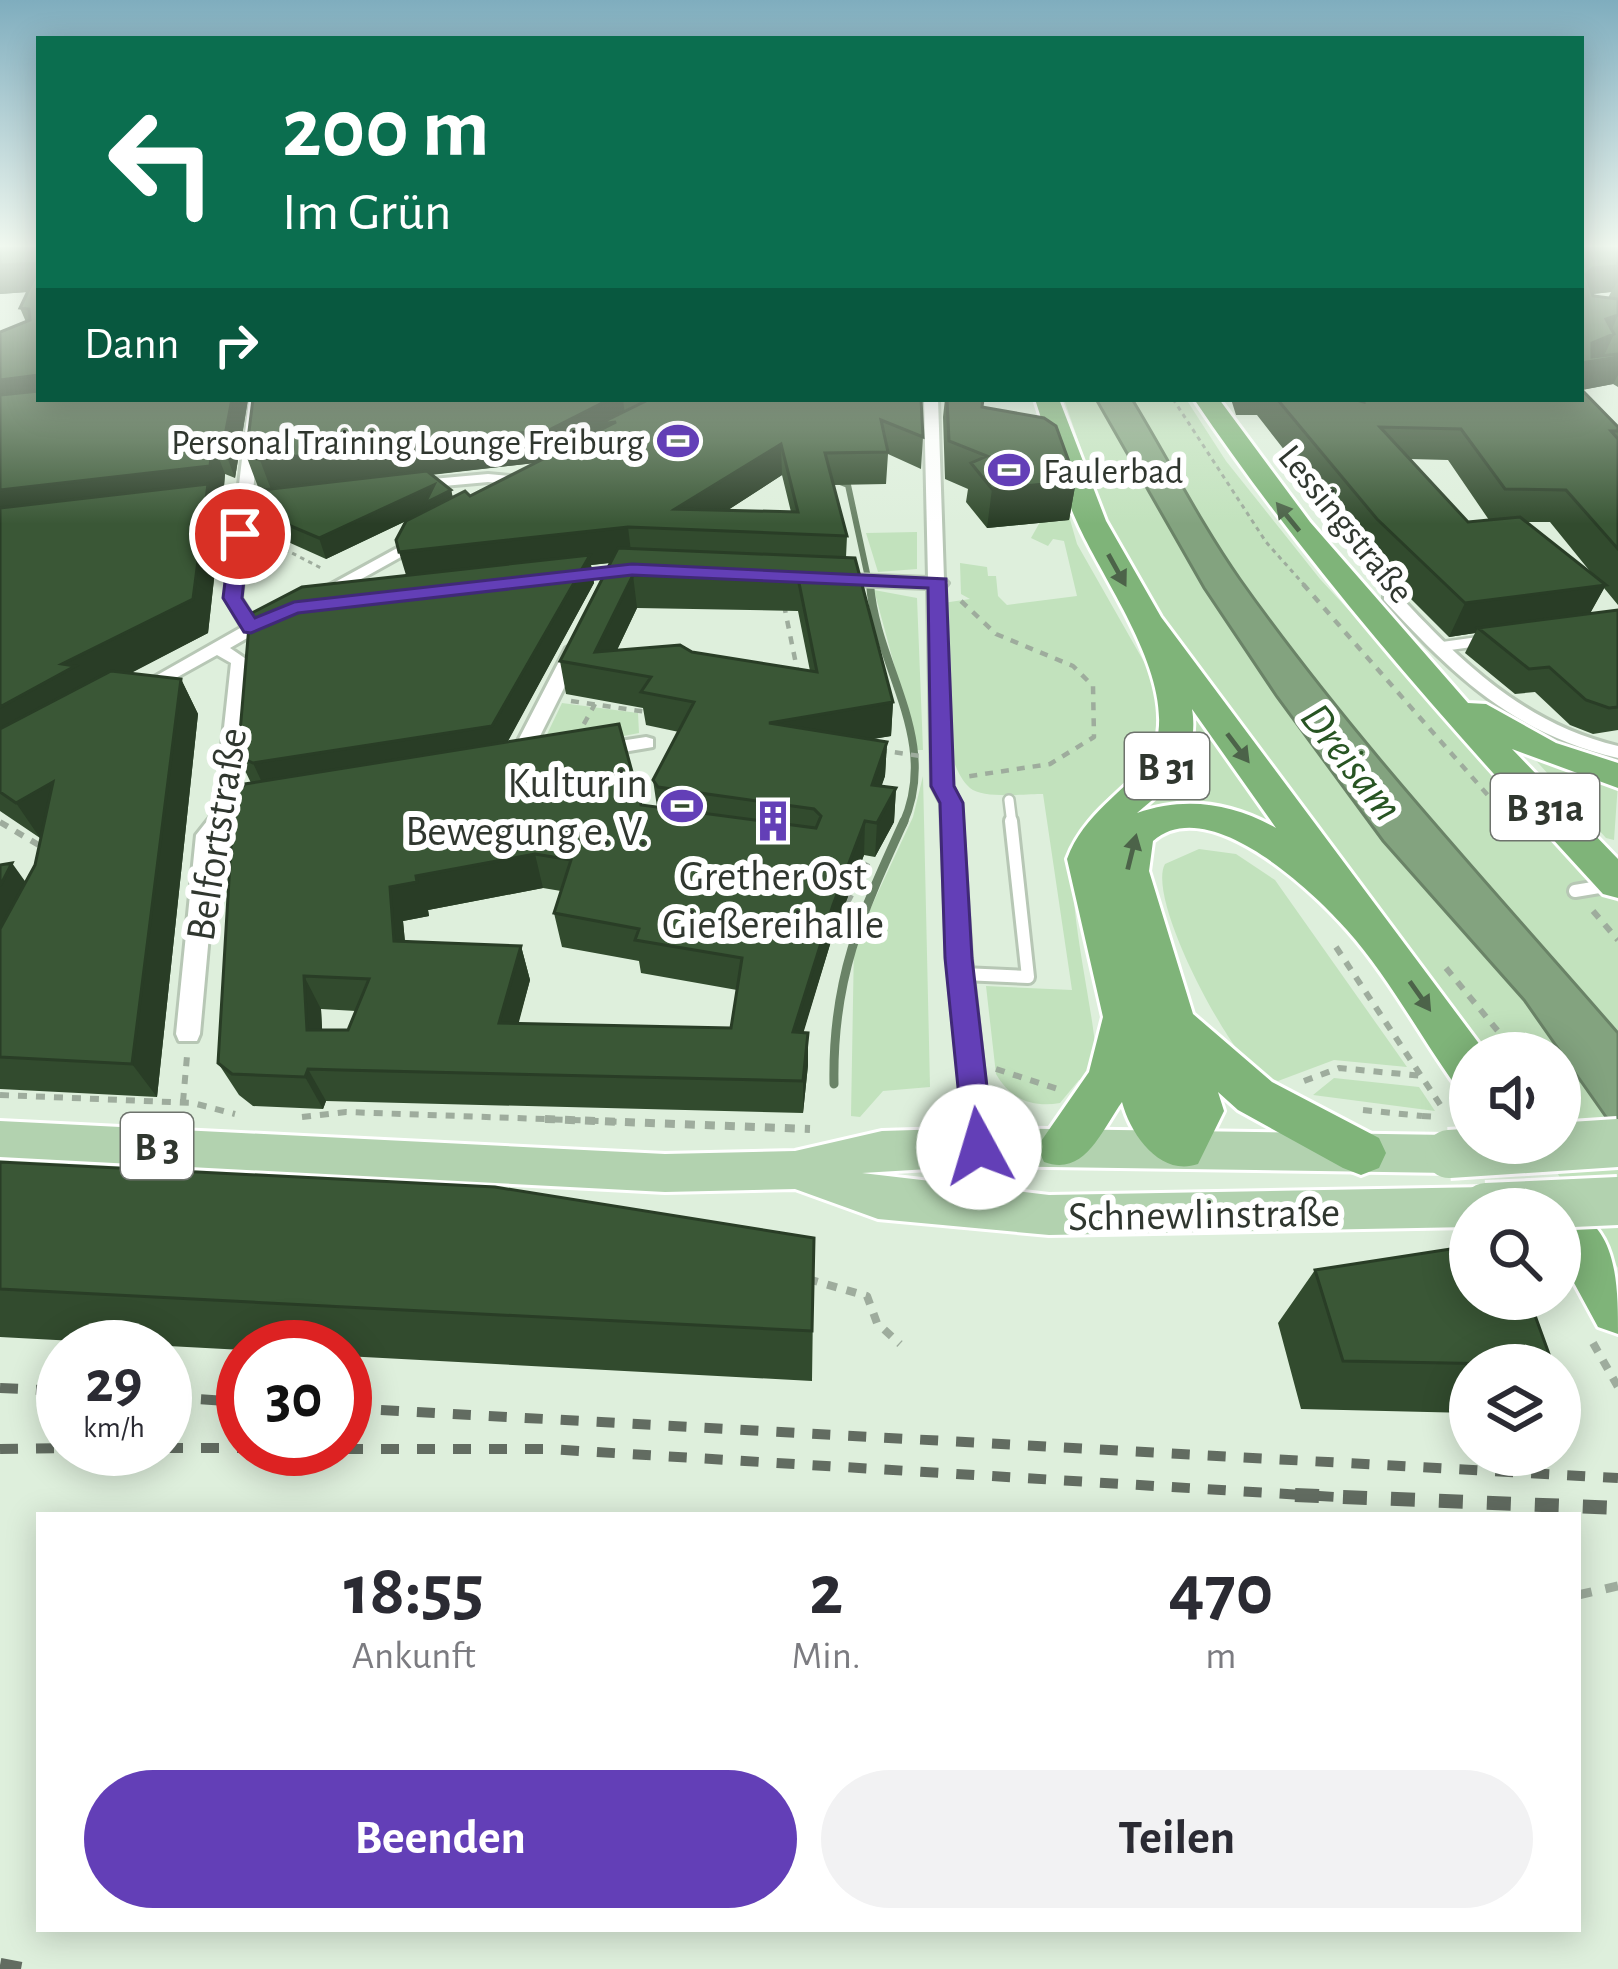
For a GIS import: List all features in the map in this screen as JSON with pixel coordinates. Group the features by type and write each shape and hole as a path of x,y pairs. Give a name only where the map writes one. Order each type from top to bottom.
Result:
{"highway":[{"name":"B 31","path":"1048,402 1091,521 1146,619 1173,700 1174,749 1156,780 1102,820 1088,859 1150,1111 1180,1149"},
{"name":"Lessingstraße","path":"1208,402 1271,497 1437,690"},
{"path":"1146,619 1353,935"},
{"path":"1437,690 1543,751 1618,776"},
{"name":"B 31a","path":"1437,690 1618,884"},
{"path":"1180,1149 1199,1111 1127,872 1129,846 1148,823 1185,814 1240,824 1278,848 1449,1044"},
{"path":"1062,1147 1112,1078 1124,1010"},
{"path":"1174,1024 1215,1066 1255,1096 1360,1131"},
{"path":"1581,1243 1618,1308"}],"main road":[{"name":"Schnewlinstraße","path":"0,1139 615,1171 795,1169 882,1150 1180,1149 1360,1131 1449,1154 1618,1143"},
{"path":"1180,1149 1198,1216"},
{"name":"Schnewlinstraße","path":"795,1169 878,1198 1049,1215 1449,1208"},
{"name":"Schnewlinstraße","path":"1581,1203 1618,1201"}],"street":[{"path":"251,627 232,598 256,402"},
{"path":"931,402 948,590"},
{"path":"401,487 488,478 537,480 492,504"},
{"path":"175,513 311,497"},
{"path":"120,701 251,627 451,525"},
{"path":"779,578 875,581 948,590"},
{"path":"948,590 934,598 942,776 951,803 979,1147"},
{"path":"1390,596 1496,700 1544,730 1618,752"},
{"path":"294,608 363,600"},
{"path":"519,759 582,634"},
{"name":"Belfortstraße","path":"188,1034 207,835 236,810 240,661 217,648"},
{"path":"581,752 646,743"}],"lane":[{"path":"1439,647 1505,638"},
{"path":"963,974 1028,977 1009,800"},
{"path":"1576,891 1618,884"}],"path":[{"path":"267,559 297,546"},
{"path":"288,551 319,567"},
{"path":"779,578 802,693"},
{"path":"942,776 1052,767 1078,754 1094,737 1094,686 1084,675 1046,652 996,634 948,590"},
{"path":"549,698 664,715"},
{"path":"519,759 573,743 595,704"},
{"path":"860,747 905,754"},
{"path":"0,821 33,847 53,849"},
{"path":"848,903 868,862"},
{"path":"1576,891 1618,940"},
{"path":"1353,935 1444,1109"},
{"path":"1446,968 1499,1032"},
{"path":"183,1102 188,1034"},
{"path":"970,1061 1065,1092"},
{"path":"1316,1073 1339,1068 1423,1076"},
{"path":"0,1095 183,1102 252,1115"},
{"path":"288,1117 346,1112 821,1128"},
{"path":"1360,1131 1422,1116"},
{"path":"798,1276 867,1296 877,1323 900,1344"},
{"path":"1581,1593 1617,1586"}],"shaded area":[{"path":"1065,402 1098,402 1204,588 1277,697 1383,841 1524,1000 1546,1032 1463,1032 1179,646 1107,525"},
{"path":"1134,402 1188,402 1226,461 1320,579 1618,902 1618,1033 1329,697 1198,513"},
{"path":"1067,509 1077,544 1160,690 1164,720 1161,743 1151,760 1105,800 1079,835 1074,856 1075,911 1096,1058 1091,1084 1079,1080 1060,1103 1041,1104 1015,1095 996,1074 986,986 1072,990 1043,794 984,794 970,788 959,773 946,728 943,603 970,599 961,594 960,563 987,567 988,576 996,576 998,596 1007,605 1077,596 1064,541 1053,539 1048,546 1031,538 1040,522 1064,521"},
{"path":"917,532 917,569 878,572 866,533"},
{"path":"874,590 917,598 923,750 917,750"},
{"path":"562,703 638,713 639,733 538,753"},
{"path":"1194,720 1272,827 1229,813 1119,821 1164,790 1176,773"},
{"path":"1530,754 1618,783 1614,840 1606,838"},
{"path":"923,776 930,1087 883,1091 860,1117 851,1116 854,944 913,817"},
{"path":"1199,849 1236,854 1275,880 1407,1067 1334,1060 1278,1081 1260,1075 1246,1061 1193,974 1167,908 1162,882 1165,864"},
{"path":"1334,1078 1419,1087 1435,1111 1313,1095"},
{"path":"1581,1081 1618,1134 1618,1268 1581,1210 1581,1188 1567,1188 1551,1164 1581,1164"}],"water":[{"name":"Dreisam","path":"1098,402 1134,402 1225,557 1284,639 1423,810 1618,1033 1618,1134 1581,1081 1581,1032 1546,1032 1524,1000 1383,841 1204,588"}],"building":[{"path":"0,340 36,340 36,375 0,380"},
{"path":"1584,340 1600,340 1592,343 1592,357 1618,357 1584,363"},
{"path":"36,391 36,402 231,402 223,446 213,443 210,466 0,490 0,395"},
{"path":"1584,392 1618,427 1611,431 1618,439 1618,549 1566,490 1505,489 1461,429 1380,427 1468,522 1520,517 1606,585 1465,603 1377,519 1280,402 1584,402"},
{"path":"253,402 604,402 549,430 260,460 246,455"},
{"path":"644,402 921,402 923,437 881,420 888,452 825,453 847,536 628,527 399,552 396,540 406,521 465,491 470,496 616,422 599,424","holes":["781,444 798,512 675,509"]},
{"path":"947,402 983,402 982,407 1044,418 1056,426 1076,481 992,489 971,463 987,456 949,441"},
{"path":"427,471 451,490 425,503 434,485 319,538 260,513 262,490"},
{"path":"208,484 193,599 62,664 75,666 0,707 0,508"},
{"path":"618,548 855,558 893,702 769,723 887,742 872,785 896,788 877,823 865,821 833,905 793,1032 808,1033 803,1081 308,1069 305,1077 232,1074 218,1063 234,796 245,784 619,724 641,805 816,828 821,816 814,809 658,787 653,780 694,702 641,692 651,677 560,661","holes":["633,575 798,578 817,672 692,652 680,645 595,652","535,854 571,860 554,913 639,929 635,940 742,958 731,1028 499,1023 521,946 394,941 390,887 417,882 416,876","304,976 369,979 348,1030 307,1030"]},
{"path":"590,555 492,726 253,763 238,756 250,614 302,587"},
{"path":"1618,610 1618,707 1586,700 1549,667 1529,669 1478,628"},
{"path":"111,671 181,679 132,1064 0,1057 0,929 35,865 53,782 16,803 0,792 0,729"},
{"path":"12,863 0,886 0,865"},
{"path":"0,1162 495,1187 814,1238 812,1331 0,1289"},
{"path":"1449,1249 1449,1320 1537,1320 1545,1344 1449,1344 1449,1363 1343,1361 1315,1270"}],"waterway":[{"path":"840,482 848,485 870,587"},
{"path":"870,584 883,645 911,733 913,793 904,821"},
{"path":"834,1084 838,1011 852,948 904,821"}],"railway":[{"path":"0,1388 36,1390"},
{"path":"192,1399 216,1400"},
{"path":"372,1409 1618,1478"},
{"path":"0,1449 36,1448"},
{"path":"192,1448 216,1448"},
{"path":"372,1449 547,1449 1318,1496"},
{"path":"1295,1495 1318,1496"},
{"path":"1318,1496 1618,1508"},
{"path":"1318,1496 1352,1498"},
{"path":"0,1965 21,1969"}],"place":[{"name":"Personal Training Lounge Freiburg","path":"678,441"},
{"name":"Faulerbad","path":"1009,470"},
{"name":"Kultur in Bewegung e. V.","path":"682,806"},
{"name":"Grether Ost Gießereihalle","path":"773,821"}],"route":[{"path":"240,534 232,598 239,616 251,627 294,608 632,570 940,583 934,598 942,786 951,803 958,958 979,1147"}]}
